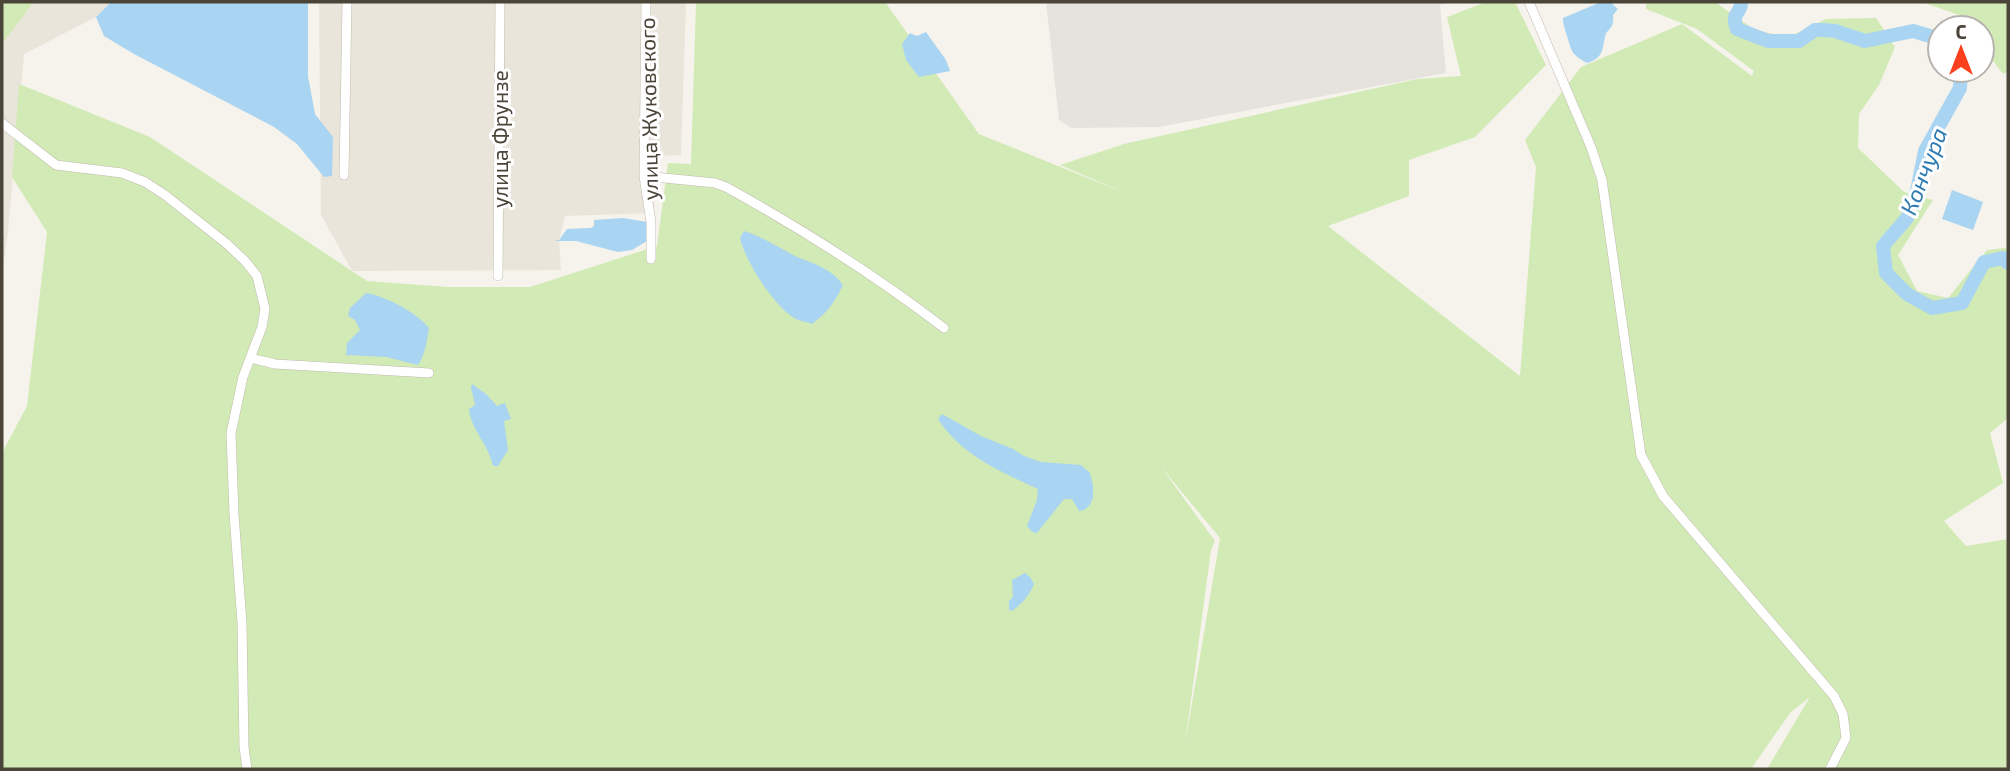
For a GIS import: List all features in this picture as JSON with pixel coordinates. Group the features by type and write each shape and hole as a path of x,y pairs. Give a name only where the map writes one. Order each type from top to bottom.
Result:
{"street":[{"path":"344,175 347,2"},
{"name":"улица Фрунзе","path":"498,276 500,2"},
{"name":"улица Жуковского","path":"646,2 644,176 651,222 651,259"},
{"path":"1529,2 1591,147 1602,180 1641,455 1663,496 1834,696 1843,714 1846,738 1830,769"},
{"path":"2,123 56,166 122,173 145,182 165,195 245,261 257,276 265,309 262,327 243,377 233,424 231,456 242,623 244,747 247,769"},
{"path":"644,176 715,183 726,187 794,225 897,292 944,328"},
{"path":"250,358 275,365 429,373"}],"shaded area":[{"path":"2,2 111,2 96,17 24,54 2,275"},
{"path":"319,2 686,2 681,155 660,156 653,213 565,216 559,240 561,270 352,271 321,215"},
{"path":"1046,2 1451,2 1440,5 1446,73 1159,127 1071,128 1059,120"}],"green space":[{"path":"2,2 33,3 2,44"},
{"path":"696,2 885,2 979,134 1130,195 1060,165 1124,144 1417,79 1461,76 1447,17 1486,2 1515,2 1546,65 1475,137 1409,160 1409,196 1328,226 1520,376 1536,167 1525,140 1581,67 1682,24 1752,76 1754,71 1697,29 1646,9 1646,2 1715,2 1755,30 1789,37 1826,19 1876,18 1895,47 1879,85 1859,114 1858,148 1904,192 1933,200 1898,255 1917,291 1948,298 1987,250 2008,250 2008,418 1990,433 2003,483 1944,521 1966,546 2008,539 2008,769 1767,769 1810,697 1790,713 1751,769 2,769 2,453 27,406 47,232 12,177 19,84 150,137 367,281 448,287 530,287 657,246 668,163 691,164","holes":["1161,467 1220,538 1185,745 1211,550 1215,541"]},
{"path":"1922,2 2008,2 2008,71 2003,74 1996,65 1996,14 1956,14"}],"water":[{"path":"111,2 308,2 308,76 315,114 333,137 332,176 324,177 297,144 274,127 104,36 96,17"},
{"path":"1601,2 1610,2 1618,9 1613,15 1613,23 1606,33 1600,55 1587,63 1571,49 1563,18"},
{"path":"926,32 946,60 950,71 919,77 906,60 902,44 910,33 917,36"},
{"path":"1952,190 1983,202 1973,230 1942,219"},
{"path":"623,218 647,222 647,241 632,250 618,252 576,241 554,241 559,240 567,229 591,228 594,226 594,220"},
{"path":"744,231 833,274 843,285 822,316 812,324 796,319 779,305 754,271 743,248 740,238"},
{"path":"366,293 400,306 429,328 418,365 386,357 346,355 347,343 360,330 355,320 348,316 350,308"},
{"path":"472,384 497,406 505,403 511,419 504,421 508,450 498,466 493,466 470,417 469,409 475,405"},
{"path":"942,414 1024,456 1041,462 1081,465 1090,473 1093,486 1093,498 1089,506 1079,511 1072,499 1064,499 1037,533 1032,532 1027,526 1037,500 1038,489 996,469 958,443 938,419"},
{"path":"1025,573 1034,584 1022,603 1012,611 1009,610 1009,601 1013,597 1012,580"}],"waterway":[{"name":"Кончура","path":"1741,2 1735,16 1737,29 1768,41 1799,41 1815,30 1835,31 1865,41 1913,31 1926,35"},
{"name":"Кончура","path":"1960,84 1925,151 1917,191 1907,218 1883,246 1886,273 1907,294 1932,308 1962,303 1984,262 2003,258 2008,263"}]}
